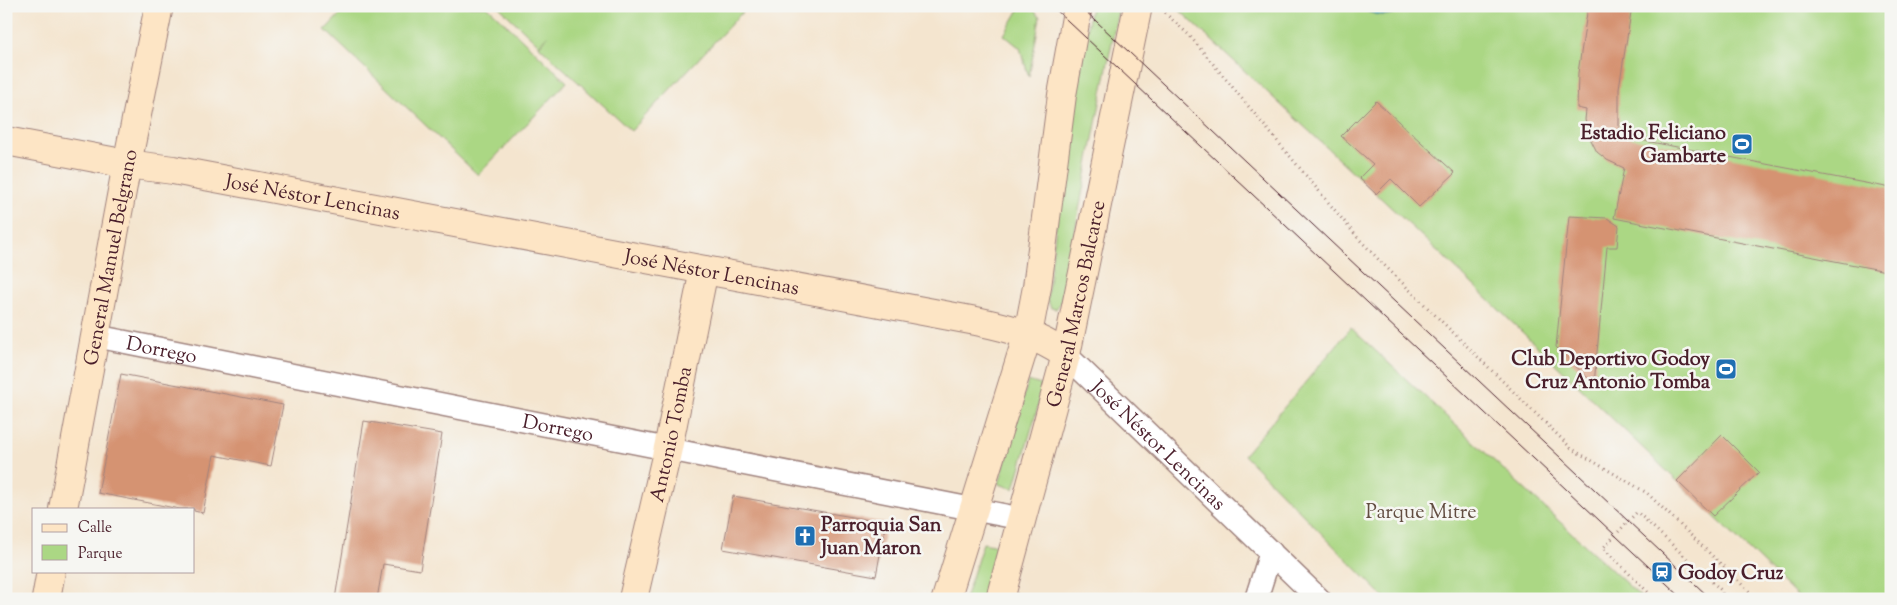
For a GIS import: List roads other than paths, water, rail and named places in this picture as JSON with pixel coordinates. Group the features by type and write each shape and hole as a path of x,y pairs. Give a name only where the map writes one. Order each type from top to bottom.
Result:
{"street":[{"name":"General Manuel Belgrano","path":"63,508 127,164 159,6"},
{"name":"General Marcos Balcarce","path":"946,599 1028,334 1037,287 1062,95 1078,6"},
{"name":"General Marcos Balcarce","path":"1000,599 1066,355 1150,9"},
{"name":"José Néstor Lencinas","path":"6,141 127,164 173,170 976,321 1028,334 1048,343 1066,355 1319,599"},
{"name":"Antonio Tomba","path":"633,599 668,448 704,270"},
{"name":"Dorrego","path":"95,336 1023,518"},
{"path":"1256,599 1271,552"},
{"path":"46,599 51,572"}],"water":[{"path":"1356,6 1410,6 1396,13 1383,15"}],"tram line":[{"path":"1052,6 1683,599"},
{"path":"1080,6 1711,599"}],"place":[{"name":"Estadio Feliciano Gambarte","path":"1742,144"},
{"name":"Club Deportivo Godoy Cruz Antonio Tomba","path":"1726,369"},
{"name":"Parroquia San Juan Maron","path":"805,536"},
{"name":"Godoy Cruz","path":"1662,572"}],"park label":[{"name":"Parque Mitre","path":"1421,511"}]}
